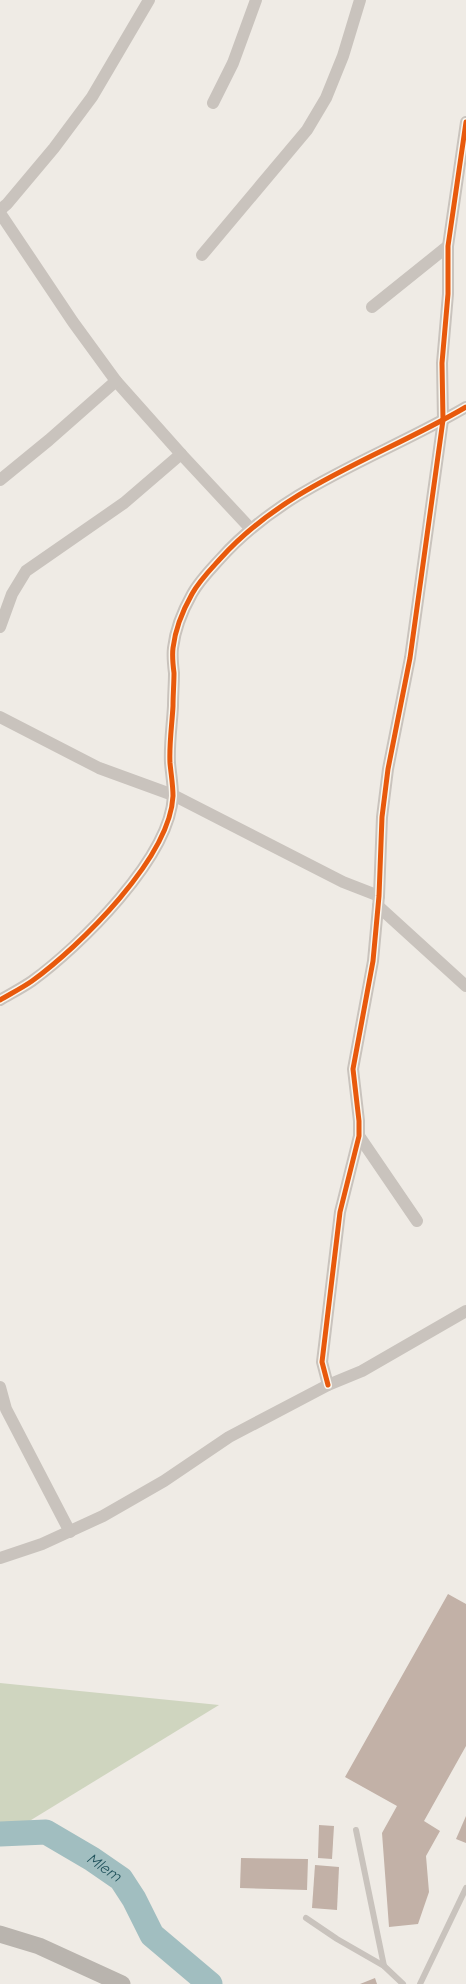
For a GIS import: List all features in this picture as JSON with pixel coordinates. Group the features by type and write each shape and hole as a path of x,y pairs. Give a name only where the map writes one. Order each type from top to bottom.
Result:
{"main road":[{"path":"0,1934 39,1946 122,1984"}],"street":[{"path":"149,0 92,97 54,148 0,211 73,322 116,381 250,528"},
{"path":"213,103 233,63 256,0"},
{"path":"202,255 307,130 326,98 343,56 360,0"},
{"path":"328,1385 322,1362 340,1212 358,1136 359,1121 353,1069 373,961 379,901 382,817 388,769 410,658 443,420 442,363 448,294 448,246 466,122"},
{"path":"372,308 448,246"},
{"path":"0,480 49,440 116,381"},
{"path":"0,1000 31,982 72,948 109,911 139,872 156,846 171,814 173,795 170,762 174,677 173,648 180,621 192,595 206,574 236,540 250,528 303,492 367,456 443,420 466,406"},
{"path":"0,627 12,594 26,571 124,503 181,454"},
{"path":"0,717 99,768 173,795 379,901 466,986"},
{"path":"358,1136 417,1221"},
{"path":"0,1558 42,1544 102,1516 164,1481 229,1437 328,1385 362,1371 466,1311"},
{"path":"0,1387 6,1409 70,1532"}],"lane":[{"path":"356,1830 384,1966"},
{"path":"420,1984 466,1888"},
{"path":"306,1918 337,1939 384,1966 403,1984"}],"green space":[{"path":"0,1683 219,1705 0,1839"}],"building":[{"path":"448,1594 466,1604 466,1746 424,1821 440,1831 426,1856 429,1892 418,1924 389,1927 382,1833 397,1806 345,1777"},
{"path":"466,1816 466,1843 456,1839"},
{"path":"319,1825 334,1826 332,1859 318,1858"},
{"path":"241,1858 308,1859 307,1890 240,1888"},
{"path":"315,1865 339,1867 337,1910 312,1908"},
{"path":"375,1978 377,1984 360,1984"}],"waterway":[{"name":"Mlem","path":"0,1834 46,1832 92,1859 121,1879 134,1899 152,1935 210,1984"}],"cycle path":[{"path":"328,1385 322,1362 340,1212 359,1136 359,1121 353,1069 373,961 379,896 382,817 388,769 410,658 443,420 442,363 448,294 448,246 466,122"},
{"path":"0,1000 28,984 52,966 74,946 119,899 140,873 156,846 168,820 173,796 170,742 173,706 174,641 186,607 201,580 246,533 305,491 466,407"}]}
